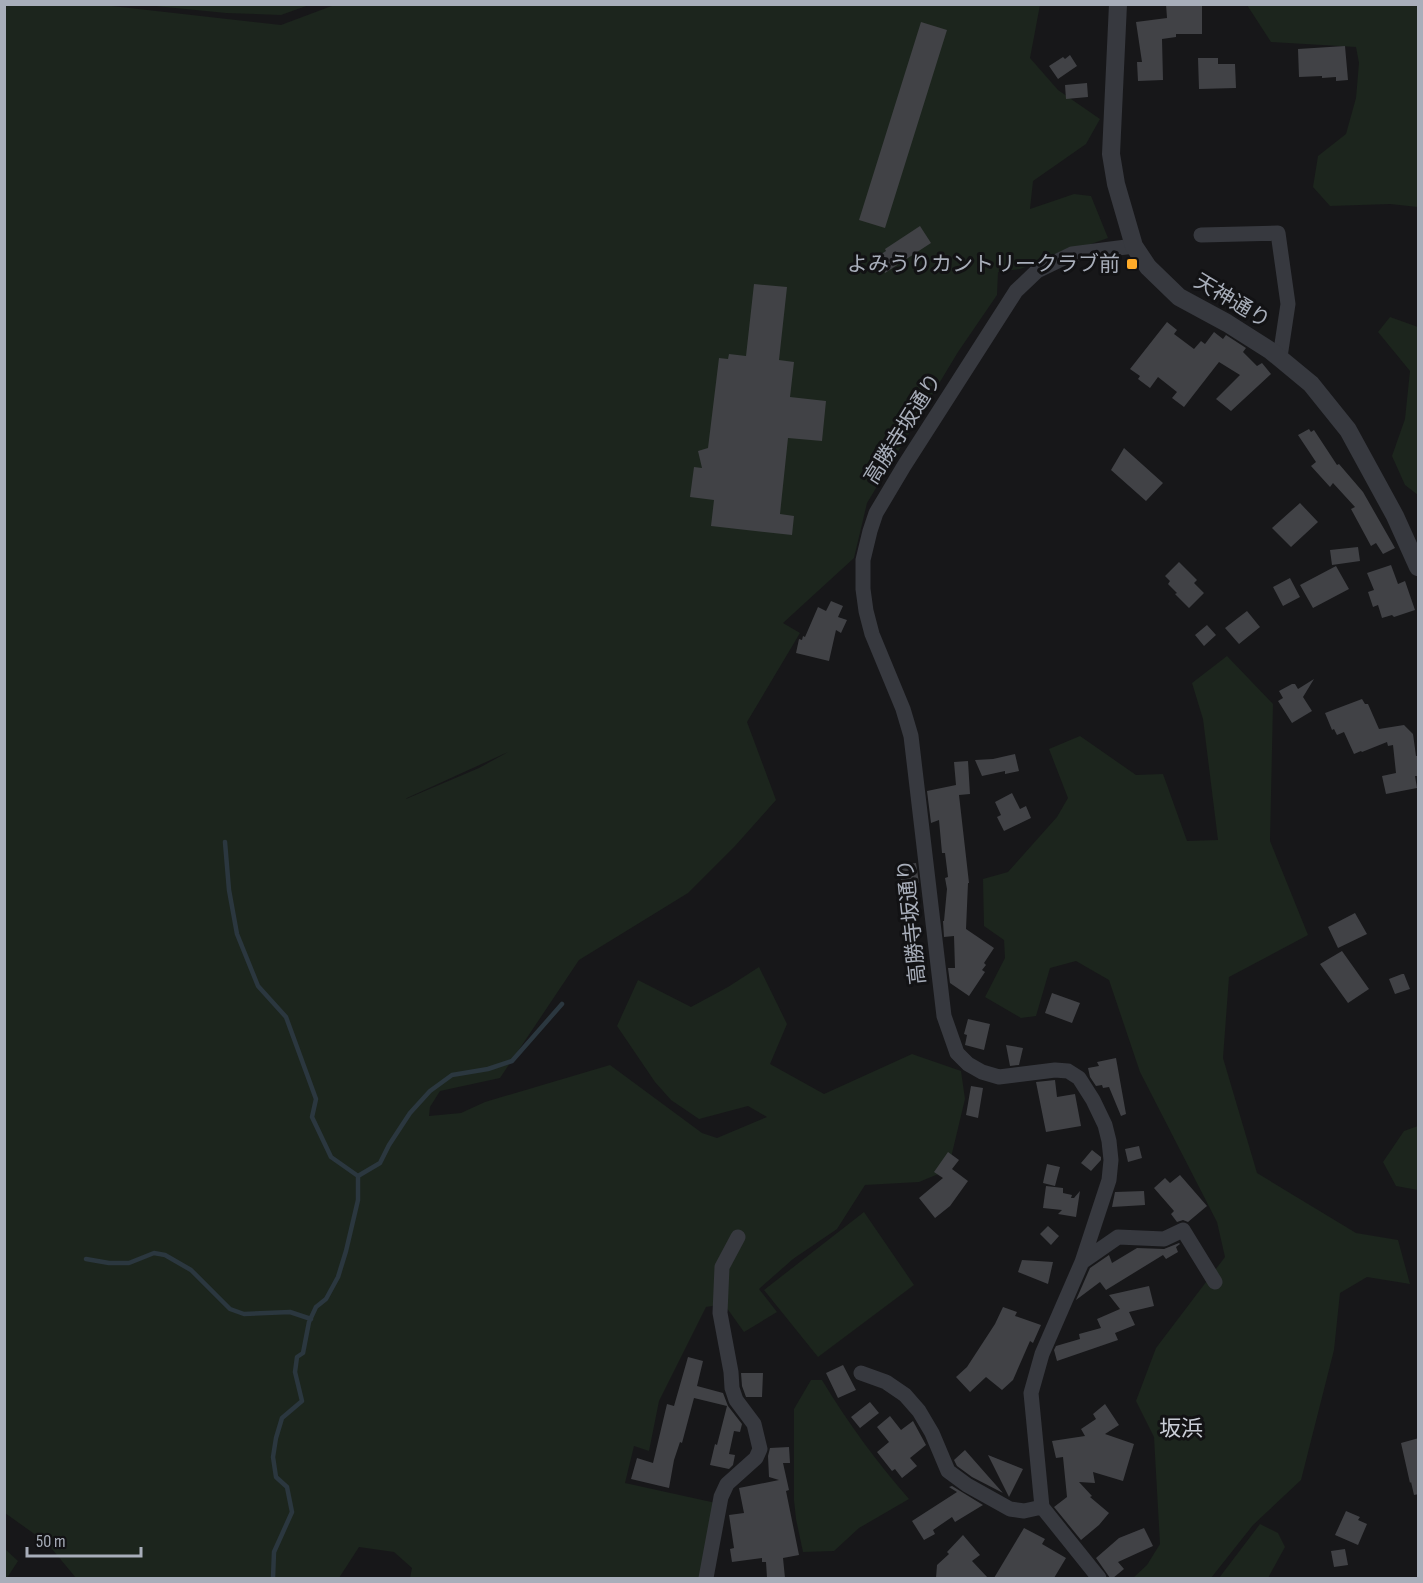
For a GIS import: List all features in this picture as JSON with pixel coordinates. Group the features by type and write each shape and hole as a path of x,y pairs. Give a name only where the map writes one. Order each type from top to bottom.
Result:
{"street":[{"name":"天神通り","path":"1118,4 1111,154 1116,184 1134,246 1148,267 1179,297 1227,323 1280,357 1311,384 1348,430 1395,516 1419,567"},
{"path":"1201,235 1278,233 1288,304 1280,357"},
{"name":"高勝寺坂通り","path":"1042,1507 1030,1393 1042,1354 1082,1262 1109,1180 1111,1160 1109,1141 1094,1100 1079,1078 1068,1071 1055,1070 999,1077 982,1072 968,1064 957,1053 953,1044 944,1016 911,736 903,709 872,634 863,589 863,560 876,513 1016,291 1037,271 1072,254 1134,246"},
{"path":"1082,1262 1118,1237 1164,1239 1183,1230 1215,1282"},
{"path":"706,1578 721,1497 727,1484 756,1458 760,1449 754,1424 736,1400 732,1388 720,1313 722,1267 738,1237"},
{"path":"861,1373 886,1382 905,1395 919,1411 932,1433 948,1471 967,1485 1010,1509 1024,1511 1042,1507 1099,1578"}],"shaded area":[{"path":"337,4 1040,5 1030,58 1058,90 1100,119 1086,144 1033,181 1030,209 1074,194 1091,196 1108,238 1020,269 998,272 997,295 958,352 867,503 854,558 783,623 800,633 747,722 776,800 735,846 688,893 579,960 500,1078 440,1091 430,1107 429,1116 461,1113 485,1102 610,1065 702,1133 717,1138 767,1117 748,1106 699,1119 671,1100 655,1082 617,1026 638,980 691,1007 759,967 787,1024 770,1064 824,1094 912,1054 961,1071 965,1099 948,1170 919,1182 865,1185 837,1229 793,1259 759,1289 777,1312 744,1332 724,1304 706,1307 659,1401 649,1451 634,1446 625,1483 716,1503 700,1578 410,1578 412,1568 394,1552 359,1547 339,1578 76,1578 47,1543 5,1513 5,5 103,5 281,25","holes":["508,752 479,768 406,799"]},
{"path":"145,5 309,5 281,15 226,13"},
{"path":"1247,5 1418,5 1418,207 1390,204 1330,206 1313,187 1318,156 1346,134 1356,98 1359,63 1356,47 1271,42"},
{"path":"1390,317 1418,327 1418,495 1405,485 1392,456 1405,419 1410,371 1378,332"},
{"path":"1227,656 1273,704 1270,841 1308,935 1229,977 1223,1058 1257,1173 1356,1233 1398,1240 1410,1284 1367,1277 1340,1293 1334,1350 1301,1480 1253,1525 1211,1578 1133,1578 1147,1565 1160,1544 1154,1437 1136,1401 1156,1348 1225,1257 1217,1222 1140,1072 1109,980 1076,961 1050,968 1036,1016 1021,1018 985,997 1005,958 1004,940 984,926 983,879 1008,872 1057,817 1068,798 1049,749 1080,736 1136,775 1163,774 1187,841 1218,840 1203,719 1192,683"},
{"path":"1418,1126 1418,1190 1396,1186 1383,1162 1404,1131"},
{"path":"864,1212 914,1285 818,1357 764,1290"},
{"path":"811,1380 822,1380 863,1441 909,1499 859,1528 834,1551 803,1552 796,1519 794,1409"},
{"path":"1260,1524 1278,1533 1285,1547 1268,1578 1219,1578"},
{"path":"5,1549 18,1561 7,1578 5,1578"}],"building":[{"path":"1166,4 1202,4 1202,34 1176,34 1176,37 1162,39 1163,80 1138,81 1137,62 1142,62 1136,22 1167,18"},
{"path":"921,22 947,30 885,228 859,220"},
{"path":"1345,46 1348,80 1336,81 1336,77 1322,78 1322,76 1299,77 1298,49"},
{"path":"1070,55 1077,66 1058,79 1049,66"},
{"path":"1198,58 1218,58 1218,64 1235,64 1236,88 1199,89"},
{"path":"1087,83 1088,97 1066,99 1065,85"},
{"path":"920,226 931,243 885,273 875,258"},
{"path":"754,284 787,287 779,360 794,362 790,397 826,401 822,441 788,438 780,514 794,516 792,535 711,526 714,500 690,497 694,467 702,468 698,451 708,448 719,358 728,359 729,354 746,356"},
{"path":"1167,322 1177,330 1174,334 1194,349 1201,341 1205,344 1214,332 1223,339 1226,335 1246,348 1243,352 1257,366 1262,363 1271,374 1231,411 1216,399 1240,375 1219,362 1184,407 1172,398 1177,392 1158,377 1150,388 1138,379 1140,376 1130,369"},
{"path":"1309,429 1311,432 1314,430 1337,465 1339,464 1363,492 1395,548 1383,554 1376,543 1371,546 1351,509 1355,507 1333,483 1330,487 1311,466 1316,462 1298,435"},
{"path":"1124,448 1163,483 1146,501 1111,470"},
{"path":"1300,503 1318,522 1291,547 1272,528"},
{"path":"1358,547 1360,561 1332,565 1330,550"},
{"path":"1179,562 1197,580 1194,583 1204,593 1189,608 1175,594 1177,593 1168,584 1170,581 1165,576"},
{"path":"1391,565 1398,584 1405,581 1415,610 1394,617 1392,615 1382,618 1378,605 1373,607 1368,592 1374,590 1367,573"},
{"path":"1336,566 1349,589 1313,608 1300,585"},
{"path":"1290,578 1300,597 1283,606 1273,587"},
{"path":"831,601 843,606 838,617 847,620 841,633 836,630 829,661 796,653 799,639 802,640 803,636 805,637 818,607 826,611"},
{"path":"1247,611 1260,627 1239,644 1225,628"},
{"path":"1207,625 1216,635 1204,646 1195,635"},
{"path":"1314,679 1303,697 1312,711 1292,723 1278,701 1283,698 1279,691 1292,684 1295,684 1298,689"},
{"path":"1362,699 1365,704 1368,704 1379,729 1404,725 1413,734 1416,756 1419,756 1419,776 1415,776 1417,788 1386,794 1382,776 1396,773 1393,745 1388,746 1387,742 1354,754 1344,732 1337,735 1334,729 1332,730 1325,713"},
{"path":"1015,754 1019,771 1005,774 1005,771 982,776 975,760 993,759"},
{"path":"968,761 970,794 959,795 969,883 966,929 994,948 984,963 986,965 982,970 985,972 969,996 950,983 948,968 955,968 954,936 944,937 943,921 947,889 945,878 948,877 945,853 942,853 939,820 931,823 927,791 956,785 954,762"},
{"path":"1012,793 1020,809 1026,806 1031,818 1004,831 997,817 1001,815 995,802"},
{"path":"916,863 919,883 905,885 904,880 901,881 899,865"},
{"path":"1355,913 1367,934 1338,948 1328,927"},
{"path":"1342,951 1369,989 1348,1003 1320,964"},
{"path":"1402,974 1410,989 1395,994 1389,979"},
{"path":"1052,993 1080,1003 1072,1023 1045,1013"},
{"path":"968,1019 990,1024 984,1050 965,1045 967,1035 964,1034"},
{"path":"1006,1045 1023,1048 1019,1065 1010,1066"},
{"path":"1116,1058 1126,1114 1121,1116 1109,1087 1096,1086 1090,1077 1088,1068 1099,1066 1097,1062"},
{"path":"1055,1080 1057,1097 1075,1094 1081,1126 1046,1132 1036,1082"},
{"path":"971,1086 983,1088 978,1118 966,1115"},
{"path":"1139,1146 1142,1158 1128,1162 1125,1149"},
{"path":"1092,1150 1101,1157 1101,1160 1091,1171 1081,1163"},
{"path":"948,1152 959,1160 952,1169 968,1181 950,1206 935,1218 919,1198 943,1178 934,1172"},
{"path":"1047,1164 1060,1167 1055,1186 1043,1183"},
{"path":"1180,1175 1207,1206 1188,1222 1183,1220 1177,1222 1171,1214 1174,1211 1154,1188 1165,1178 1170,1183"},
{"path":"1046,1186 1063,1188 1063,1193 1072,1195 1071,1198 1074,1198 1080,1191 1076,1217 1058,1214 1062,1210 1043,1208"},
{"path":"1144,1191 1145,1205 1112,1207 1115,1192"},
{"path":"1048,1226 1059,1236 1051,1245 1040,1234"},
{"path":"1179,1243 1176,1247 1178,1252 1166,1259 1163,1255 1106,1290 1100,1282 1076,1300 1090,1268 1109,1255 1112,1263 1137,1248 1164,1249"},
{"path":"1022,1260 1053,1262 1048,1284 1018,1272"},
{"path":"1149,1286 1154,1306 1129,1312 1135,1325 1115,1333 1118,1340 1057,1361 1054,1350 1056,1346 1080,1339 1079,1334 1101,1328 1097,1319 1120,1309 1109,1295"},
{"path":"1003,1307 1017,1312 1015,1316 1041,1325 1033,1343 1030,1341 1013,1380 1002,1390 986,1377 970,1392 956,1377 967,1367 995,1324"},
{"path":"688,1357 703,1361 697,1386 723,1393 728,1406 742,1424 740,1432 734,1431 729,1454 735,1455 733,1465 729,1469 710,1465 727,1406 694,1398 682,1443 680,1442 674,1460 669,1488 631,1479 637,1458 653,1463 667,1404 674,1406"},
{"path":"843,1365 856,1390 838,1398 826,1373"},
{"path":"741,1373 763,1373 762,1397 746,1397"},
{"path":"870,1402 879,1413 860,1428 851,1417"},
{"path":"1105,1404 1119,1425 1105,1434 1134,1444 1123,1481 1093,1472 1095,1483 1079,1482 1092,1496 1090,1497 1109,1513 1081,1540 1054,1507 1067,1497 1063,1457 1056,1458 1052,1441 1085,1436 1081,1429 1096,1419 1093,1414"},
{"path":"890,1416 901,1430 913,1421 926,1445 910,1458 917,1466 902,1478 895,1469 892,1471 877,1452 889,1442 877,1427"},
{"path":"1419,1438 1419,1494 1414,1495 1401,1443"},
{"path":"789,1447 790,1463 783,1463 789,1490 786,1491 799,1555 783,1558 785,1578 767,1578 766,1562 762,1562 762,1558 732,1562 730,1549 734,1548 729,1515 744,1513 739,1488 779,1480 769,1477 770,1448"},
{"path":"965,1450 1003,1493 972,1477 957,1466 954,1460"},
{"path":"988,1455 1023,1469 1009,1497"},
{"path":"952,1486 983,1505 955,1522 952,1517 933,1530 935,1534 924,1540 912,1521 957,1492 949,1487"},
{"path":"1346,1511 1360,1517 1358,1520 1367,1524 1358,1545 1335,1535"},
{"path":"1024,1528 1045,1539 1042,1544 1066,1558 1054,1578 994,1578"},
{"path":"1144,1528 1153,1546 1118,1562 1124,1569 1110,1578 1096,1558 1119,1538"},
{"path":"963,1535 980,1555 972,1561 988,1578 936,1578 937,1565 949,1554 947,1552"},
{"path":"1345,1549 1348,1565 1334,1567 1331,1551"}],"waterway":[{"path":"225,842 229,890 237,934 258,986 286,1017 316,1099 312,1117 331,1157 358,1176 358,1200 338,1277 326,1299 316,1307 309,1322 303,1353 297,1357 295,1372 302,1401 282,1418 276,1438 273,1457 276,1477 287,1487 292,1512 274,1552 273,1578"},
{"path":"358,1176 380,1163 410,1113 430,1091 452,1075 488,1069 512,1061 562,1004"},
{"path":"86,1259 109,1263 129,1263 154,1253 165,1255 191,1270 230,1309 244,1314 290,1312 311,1319"}],"place":[{"name":"よみうりカントリークラブ前","path":"1132,264"}],"district":[{"name":"坂浜","path":"1181,1429"}]}
